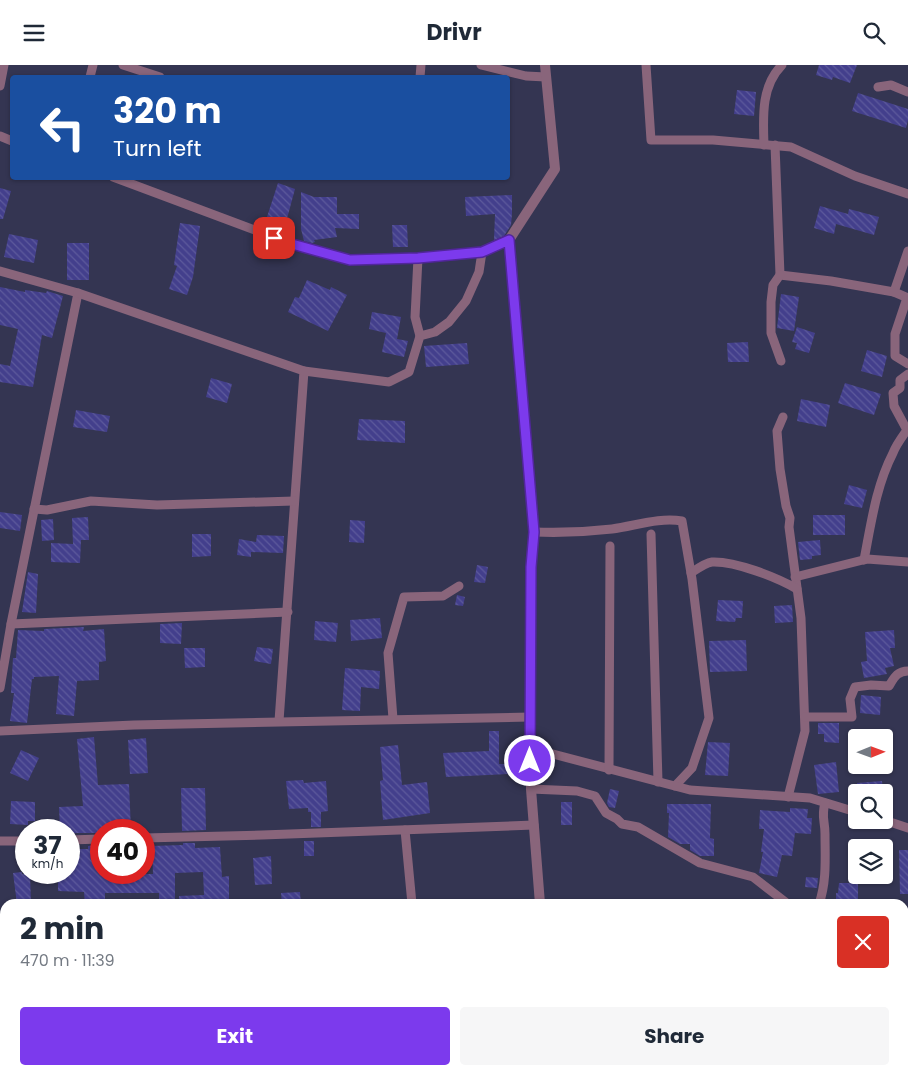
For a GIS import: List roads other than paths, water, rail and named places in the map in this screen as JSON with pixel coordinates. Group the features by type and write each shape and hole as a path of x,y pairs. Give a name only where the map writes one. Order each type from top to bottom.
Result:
{"street":[{"path":"0,86 4,65"},
{"path":"123,65 154,75"},
{"path":"481,65 526,76 546,77"},
{"path":"121,180 292,244 350,260 418,258 482,252 509,240 555,169 545,65"},
{"path":"646,65 651,140 714,140 791,147 855,177 908,194"},
{"path":"764,145 763,122 768,84 774,72 782,65"},
{"path":"878,87 891,85 908,92"},
{"path":"775,145 780,275 773,285 771,333 781,361"},
{"path":"509,240 534,532 531,567 530,748 531,789 540,899"},
{"path":"894,292 908,251"},
{"path":"420,336 435,332 449,322 466,301 479,272 482,252"},
{"path":"0,271 78,293 304,371 389,382 409,372 420,336 415,317 418,258"},
{"path":"780,275 894,292 908,298 895,334 895,356 908,364"},
{"path":"0,689 11,623 78,293"},
{"path":"279,721 304,371"},
{"path":"864,560 879,487 893,452 907,430 894,406 893,393 900,388 900,380 908,374"},
{"path":"783,417 778,431 780,469 786,506 790,518 789,527 800,618 805,717 805,731 788,797"},
{"path":"34,509 47,509 91,501 157,505 294,501"},
{"path":"534,532 610,529 669,519 682,521 692,573 709,718 692,768 675,786"},
{"path":"651,535 658,782"},
{"path":"609,769 610,546"},
{"path":"795,577 864,560 908,562"},
{"path":"692,573 711,562 741,566 787,583 797,589"},
{"path":"393,719 388,653 404,597 443,596 459,587"},
{"path":"11,623 288,612"},
{"path":"805,717 852,717 850,699 855,687 871,685 889,686 896,675 902,671 908,671"},
{"path":"0,731 279,721 530,717"},
{"path":"530,748 690,790 810,799 848,810"},
{"path":"531,789 577,791 595,796 606,813 622,824 638,827 700,863 753,877 782,899"},
{"path":"821,899 825,874 825,832 822,814 825,803"},
{"path":"893,823 908,828"},
{"path":"155,838 534,825"},
{"path":"405,830 412,899"},
{"path":"0,841 15,841"}]}
